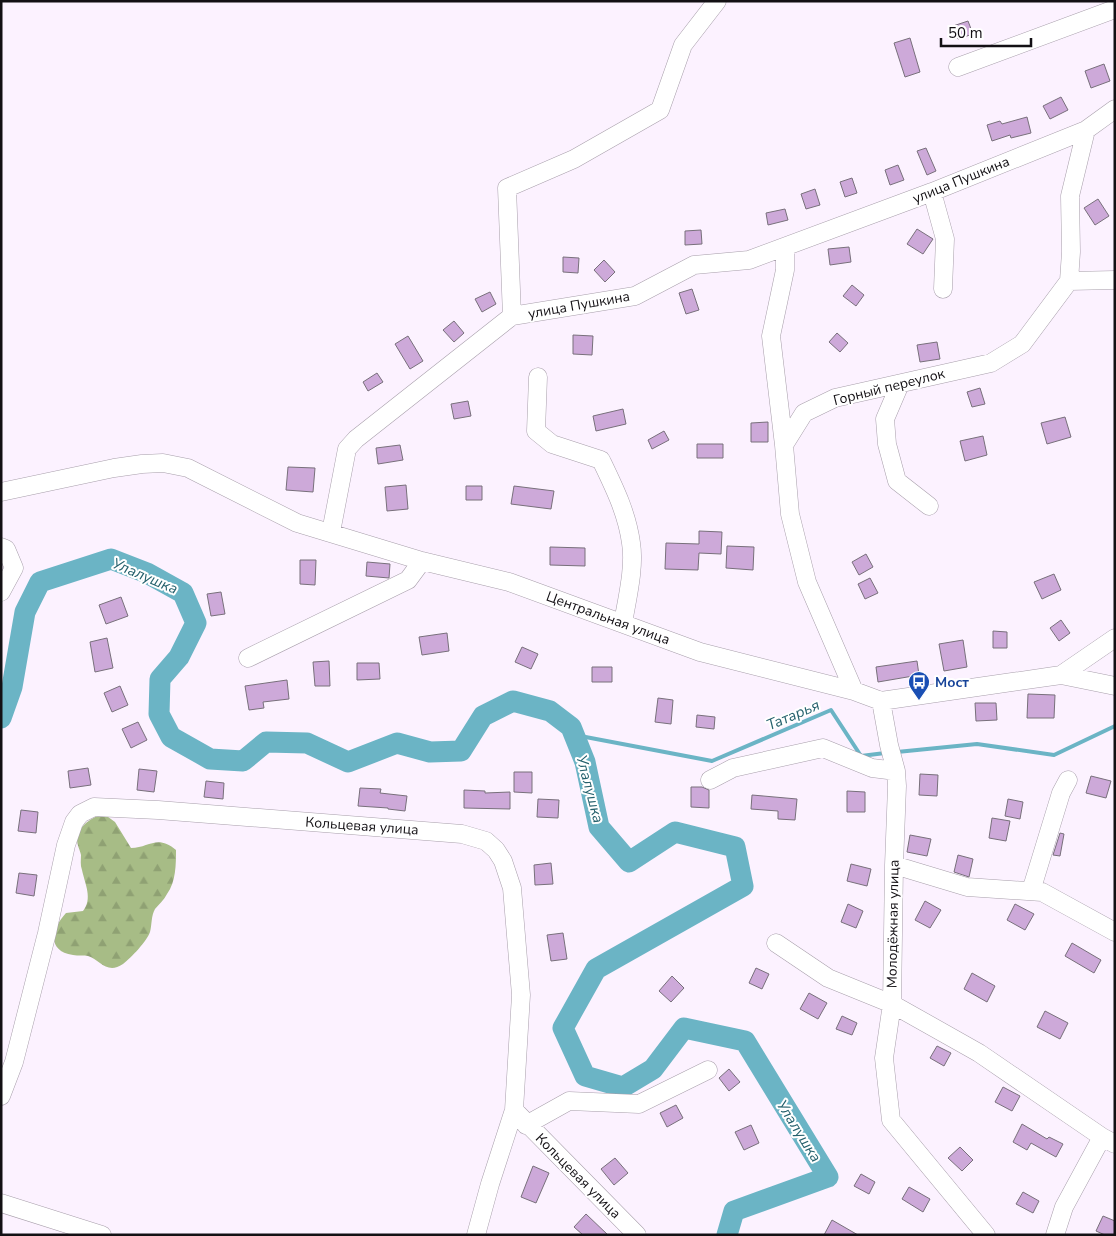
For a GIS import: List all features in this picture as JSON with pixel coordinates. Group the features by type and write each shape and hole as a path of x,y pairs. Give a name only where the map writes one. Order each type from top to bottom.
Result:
{"street":[{"path":"512,316 507,188 574,159 660,110 683,45 717,1"},
{"path":"958,67 1115,9"},
{"name":"улица Пушкина","path":"331,532 348,449 356,439 512,316 636,296 694,265 749,260 932,192 1086,130 1115,108"},
{"path":"1086,130 1070,196 1071,252 1069,281 1115,280"},
{"path":"932,192 945,239 943,289"},
{"path":"784,247 785,270 771,336 790,514 807,582 854,691"},
{"name":"Горный переулок","path":"784,445 804,413 835,398 991,363 1022,344 1069,281"},
{"path":"538,377 536,431 552,444 601,460 620,500 632,544 630,584 622,623"},
{"path":"900,384 885,419 886,444 897,481 929,506"},
{"name":"Центральная улица","path":"1,492 114,468 163,463 188,468 297,523 422,561 509,582 700,652 854,691 881,701 1062,675 1115,686"},
{"path":"1,547 6,549 14,568 1,592"},
{"path":"248,658 408,580 422,561"},
{"path":"1062,675 1115,638"},
{"name":"Молодёжная улица","path":"881,701 895,767 897,786 892,1004 979,1052 1108,1141"},
{"path":"710,780 733,768 823,748 872,768 895,767"},
{"path":"1031,891 1061,793 1068,780"},
{"name":"Кольцевая улица","path":"1,1096 8,1060 47,933 66,845 74,822 80,814 94,807 158,810 462,834 486,841 496,850 503,861 512,888 522,995 514,1110 526,1125 637,1235"},
{"path":"894,865 967,887 1042,892 1115,932"},
{"path":"776,943 828,978 892,1004 884,1058 890,1120 986,1235"},
{"path":"526,1125 568,1102 639,1104 708,1070"},
{"path":"476,1235 514,1110"},
{"path":"1055,1235 1064,1207 1108,1141"},
{"path":"1,1203 102,1235"}],"green space":[{"path":"104,814 115,822 131,848 158,842 169,845 176,850 175,873 172,884 166,896 155,909 150,932 146,940 123,964 112,968 104,966 88,956 64,953 55,944 54,938 57,925 66,913 83,911 86,906 88,896 77,839 80,830 86,823"}],"building":[{"path":"968,21 973,34 958,39 953,26"},
{"path":"910,38 920,72 905,77 894,43"},
{"path":"1104,64 1110,81 1091,88 1085,71"},
{"path":"1061,97 1068,110 1050,119 1043,106"},
{"path":"1027,117 1031,133 1011,138 1010,135 992,141 987,125 1000,121 1002,124"},
{"path":"926,148 936,171 927,175 917,151"},
{"path":"898,165 904,180 890,185 885,170"},
{"path":"852,178 857,193 845,197 840,182"},
{"path":"815,189 820,205 806,209 801,194"},
{"path":"1098,199 1109,216 1095,225 1084,208"},
{"path":"785,209 788,220 768,225 766,213"},
{"path":"917,229 933,239 923,254 907,244"},
{"path":"701,230 702,244 685,245 685,231"},
{"path":"849,247 851,262 830,265 828,249"},
{"path":"563,257 579,258 578,273 563,272"},
{"path":"604,260 615,272 605,282 594,270"},
{"path":"852,285 864,295 856,306 843,296"},
{"path":"692,289 699,310 686,314 679,293"},
{"path":"490,292 496,304 482,312 475,299"},
{"path":"454,321 464,333 454,342 443,330"},
{"path":"837,333 848,343 840,352 829,342"},
{"path":"573,335 593,336 592,355 573,354"},
{"path":"408,336 423,361 410,369 395,344"},
{"path":"937,342 940,359 920,362 917,345"},
{"path":"377,373 383,382 368,391 363,382"},
{"path":"980,388 985,404 972,407 967,392"},
{"path":"468,401 471,416 454,419 451,404"},
{"path":"623,409 626,424 596,431 593,416"},
{"path":"1065,417 1071,437 1047,444 1041,423"},
{"path":"768,422 768,442 751,442 751,423"},
{"path":"664,431 669,440 652,449 648,440"},
{"path":"983,436 987,455 965,461 960,441"},
{"path":"697,444 723,444 723,458 697,458"},
{"path":"400,445 403,460 378,464 376,448"},
{"path":"288,467 315,468 313,492 286,490"},
{"path":"406,485 408,509 387,511 385,487"},
{"path":"466,486 482,486 482,500 466,500"},
{"path":"514,486 554,491 551,509 511,504"},
{"path":"699,531 722,532 721,554 699,553 698,570 665,569 666,543 699,544"},
{"path":"727,546 754,547 753,570 726,568"},
{"path":"550,547 585,548 585,566 550,565"},
{"path":"866,554 873,567 859,575 852,562"},
{"path":"300,560 316,560 315,585 300,584"},
{"path":"367,562 390,564 389,578 366,576"},
{"path":"1054,574 1061,590 1042,599 1034,582"},
{"path":"870,578 878,593 865,599 858,584"},
{"path":"221,592 225,614 211,616 207,594"},
{"path":"121,597 128,616 106,624 99,605"},
{"path":"1061,620 1070,633 1059,641 1050,628"},
{"path":"993,631 1007,632 1007,648 993,648"},
{"path":"447,633 449,651 422,655 419,637"},
{"path":"107,638 113,668 95,672 90,642"},
{"path":"963,640 967,667 944,671 939,644"},
{"path":"522,647 538,654 531,669 515,662"},
{"path":"329,661 330,686 315,686 313,662"},
{"path":"917,661 919,675 878,682 876,667"},
{"path":"357,663 379,663 380,679 357,680"},
{"path":"592,667 612,667 612,682 592,682"},
{"path":"287,680 289,699 263,702 264,708 249,710 245,686"},
{"path":"120,686 128,705 112,712 104,693"},
{"path":"1028,694 1055,695 1054,718 1027,718"},
{"path":"658,698 673,700 671,724 655,722"},
{"path":"975,703 996,703 997,720 976,721"},
{"path":"697,715 715,717 714,729 696,727"},
{"path":"138,722 147,740 131,748 122,729"},
{"path":"88,768 91,785 70,788 68,771"},
{"path":"139,769 157,771 154,792 137,790"},
{"path":"514,772 532,772 532,793 514,792"},
{"path":"920,774 938,775 937,796 919,795"},
{"path":"1091,776 1111,781 1106,798 1086,793"},
{"path":"206,781 224,783 223,799 204,797"},
{"path":"691,787 702,787 709,790 709,808 691,807"},
{"path":"360,788 381,789 380,793 407,796 405,811 358,806"},
{"path":"464,790 485,791 485,793 510,792 510,809 464,808"},
{"path":"847,791 865,792 865,812 847,812"},
{"path":"752,795 797,799 795,820 778,819 778,811 751,809"},
{"path":"538,799 559,800 558,818 537,817"},
{"path":"1008,799 1023,802 1020,819 1005,816"},
{"path":"21,810 38,812 36,833 18,831"},
{"path":"992,818 1010,821 1006,841 989,838"},
{"path":"1060,833 1064,834 1060,856 1053,855"},
{"path":"910,835 931,839 927,856 907,852"},
{"path":"958,855 973,859 969,877 954,872"},
{"path":"551,863 553,884 535,885 534,865"},
{"path":"851,864 871,869 867,886 847,881"},
{"path":"19,873 37,875 34,896 16,893"},
{"path":"925,901 941,910 930,928 915,920"},
{"path":"848,904 863,911 856,928 841,922"},
{"path":"1015,904 1034,914 1025,930 1007,920"},
{"path":"563,933 567,959 551,961 547,935"},
{"path":"1072,943 1101,960 1094,973 1065,956"},
{"path":"756,968 769,974 762,989 749,983"},
{"path":"972,973 995,986 987,1002 964,989"},
{"path":"672,976 684,988 671,1002 659,991"},
{"path":"809,993 827,1003 818,1019 800,1009"},
{"path":"1045,1011 1068,1023 1060,1039 1037,1027"},
{"path":"842,1016 857,1023 852,1035 836,1029"},
{"path":"937,1046 951,1053 944,1066 930,1058"},
{"path":"729,1069 740,1082 729,1091 719,1078"},
{"path":"1003,1087 1020,1096 1012,1111 995,1102"},
{"path":"676,1105 683,1118 667,1127 660,1113"},
{"path":"1022,1124 1047,1139 1049,1137 1063,1144 1056,1157 1031,1143 1027,1150 1013,1142"},
{"path":"751,1125 759,1143 744,1150 735,1132"},
{"path":"960,1147 973,1160 962,1171 948,1158"},
{"path":"615,1158 628,1173 614,1185 601,1169"},
{"path":"533,1166 549,1173 536,1203 521,1197"},
{"path":"861,1174 875,1182 869,1194 854,1186"},
{"path":"909,1187 930,1199 923,1212 902,1199"},
{"path":"1023,1192 1039,1201 1033,1213 1016,1204"},
{"path":"586,1214 608,1235 583,1235 574,1227"},
{"path":"1103,1216 1115,1221 1115,1235 1105,1235 1096,1231"},
{"path":"832,1220 858,1235 824,1235"}],"waterway":[{"name":"Улалушка","path":"1,718 12,687 25,612 40,582 111,559 147,573 183,593 196,623 179,657 160,679 159,714 171,737 210,759 243,761 266,742 307,743 348,762 397,743 430,752 461,751 483,716 513,701 550,711 571,727 585,762 599,827 629,862 675,832 735,847 743,886 596,969 563,1028 585,1076 623,1087 653,1069 684,1028 745,1041 828,1177 734,1211 727,1235"},
{"name":"Татарья","path":"575,735 712,761 831,710 861,756 885,753"},
{"name":"Татарья","path":"897,752 977,744 1054,755 1115,726"}],"place":[{"name":"Мост","path":"919,701"}]}
